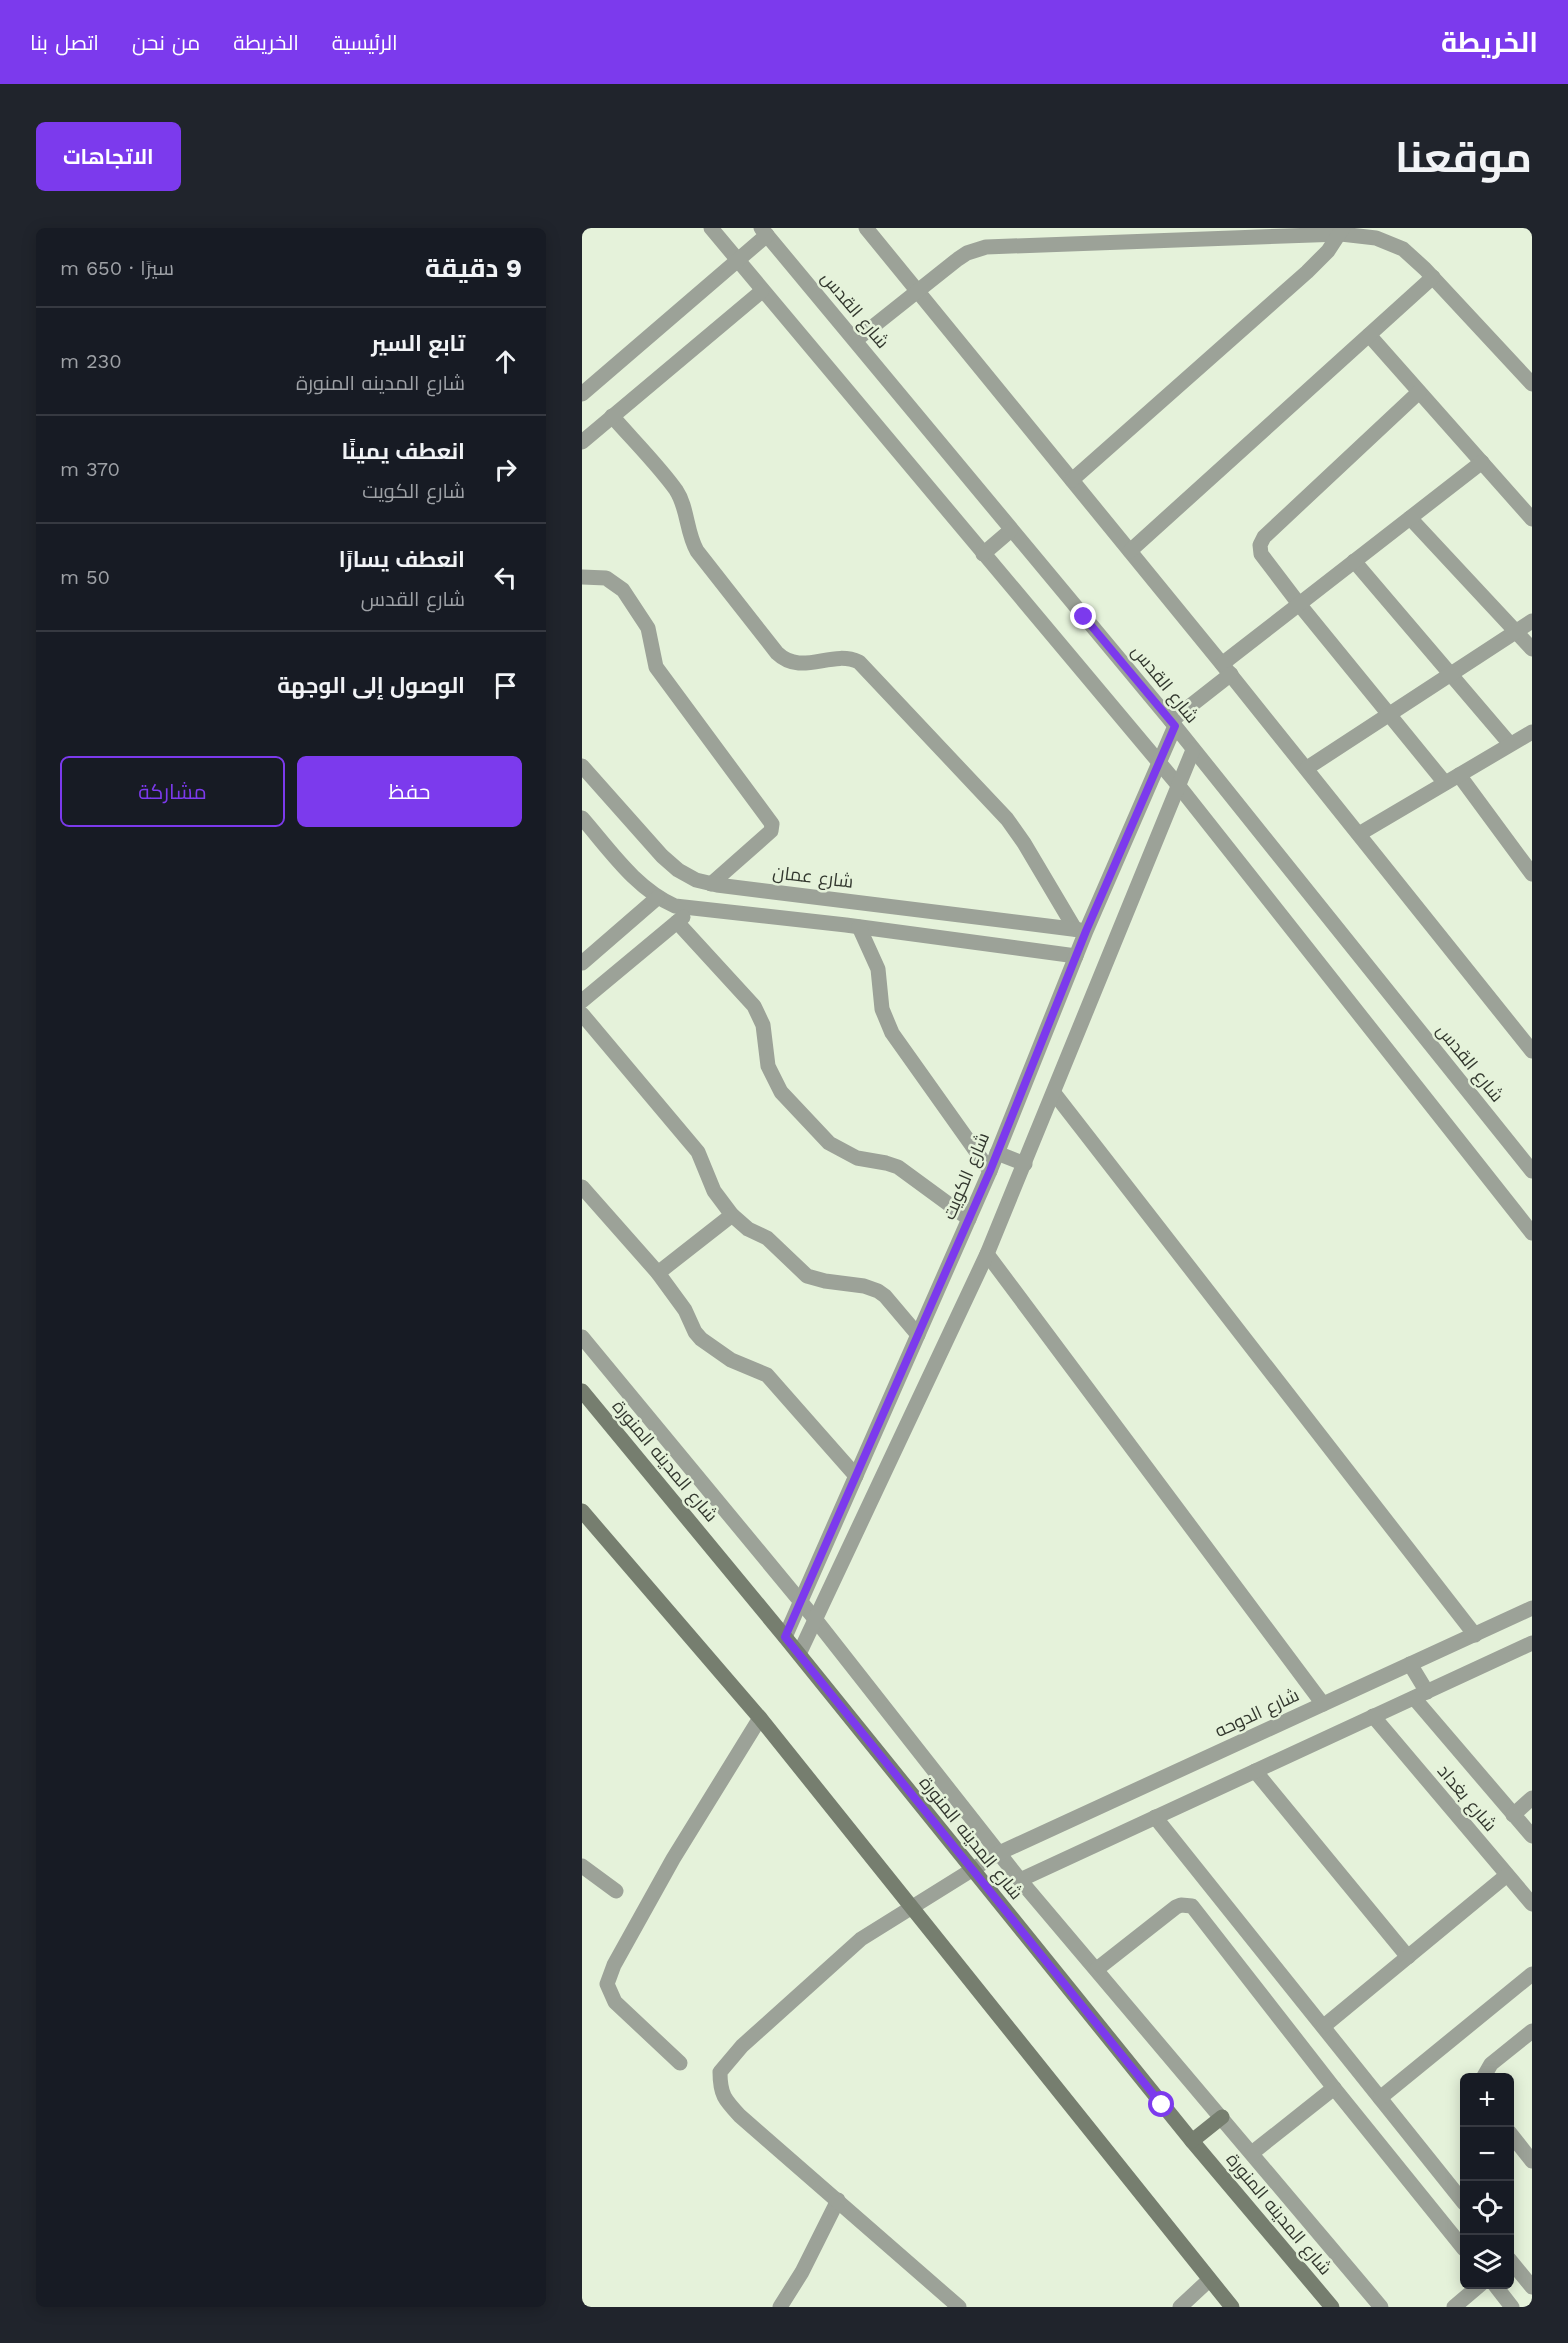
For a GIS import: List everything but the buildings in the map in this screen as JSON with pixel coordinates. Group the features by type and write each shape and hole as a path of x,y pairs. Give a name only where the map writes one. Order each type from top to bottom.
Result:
{"main road":[{"name":"شارع المدينه المنورة","path":"582,1391 799,1654 971,1870 1324,2304"},
{"path":"582,1511 760,1718 1232,2307"},
{"path":"1191,2141 1222,2117"}],"street":[{"path":"711,228 1178,785 1532,1233"},
{"path":"866,228 1227,669 1532,1051"},
{"path":"582,394 737,260 764,231"},
{"name":"شارع القدس","path":"764,231 1173,724 1531,1169"},
{"path":"1072,480 1307,272 1328,251 1342,231"},
{"path":"856,340 967,253 986,248 1342,231 1390,242 1403,249 1433,277 1532,384"},
{"path":"1130,551 1433,277"},
{"path":"582,442 762,291"},
{"path":"1369,335 1532,519"},
{"path":"1419,392 1264,537 1260,545 1261,554 1299,604 1445,783"},
{"path":"612,416 676,490 683,506 689,534 697,551 777,654 796,664 836,657 859,662 1007,819 1081,930"},
{"path":"1173,724 1227,669 1299,604 1482,462"},
{"path":"1410,518 1532,649"},
{"path":"983,554 1011,530"},
{"path":"1354,561 1510,744"},
{"path":"582,577 606,578 623,590 648,628 657,667 773,826 771,831 711,884"},
{"path":"1307,768 1532,621"},
{"name":"شارع الكويت","path":"785,1637 990,1171 1076,956 1081,930 1160,763 1173,724"},
{"path":"1359,834 1532,732"},
{"path":"799,1654 987,1254 1193,750"},
{"name":"شارع عمان","path":"582,766 662,856 678,870 696,880 737,888 1081,930"},
{"path":"1459,775 1532,874"},
{"path":"582,818 642,886 657,898 675,906 859,927 1076,956"},
{"path":"736,914 737,888"},
{"path":"582,962 657,898"},
{"path":"582,1001 692,909"},
{"path":"677,922 754,1006 763,1025 765,1051 773,1080 781,1092 829,1143 857,1158 886,1162 898,1167 969,1220"},
{"path":"859,927 878,969 882,1009 892,1033 990,1171"},
{"path":"582,1014 693,1146 705,1165 714,1191 732,1215 748,1229 767,1238 807,1276 819,1280 864,1286 878,1291 918,1335"},
{"path":"1054,1093 1475,1635"},
{"path":"997,1153 1025,1164"},
{"path":"582,1187 658,1273 685,1310 695,1332 701,1339 731,1360 767,1376 856,1476"},
{"path":"658,1273 732,1215"},
{"path":"987,1254 1323,1704"},
{"path":"582,1337 815,1619 1020,1880 1381,2307"},
{"name":"شارع الدوحه","path":"838,2200 740,2116 723,2098 720,2086 720,2072 742,2046 828,1966 861,1939 999,1853 1532,1608"},
{"path":"1020,1880 1532,1643"},
{"name":"شارع بغداد","path":"1410,1664 1420,1695 1513,1815 1532,1836"},
{"name":"شارع بغداد","path":"1373,1716 1532,1904"},
{"path":"680,2063 615,2002 608,1984 614,1965 673,1859 760,1718"},
{"path":"1255,1771 1408,1957"},
{"path":"1513,1815 1532,1798"},
{"path":"1155,1817 1460,2198"},
{"path":"582,1866 616,1891"},
{"path":"1324,2026 1507,1875"},
{"path":"1097,1970 1176,1907 1192,1906 1460,2244"},
{"path":"1380,2098 1532,1974"},
{"path":"1486,2073 1491,2064 1532,2031"},
{"path":"1252,2153 1334,2088"},
{"path":"1514,2136 1529,2150"},
{"path":"780,2307 802,2272 838,2200 959,2307"},
{"path":"1514,2265 1532,2287"},
{"path":"1180,2307 1209,2280"},
{"path":"1454,2307 1475,2289"},
{"path":"1498,2289 1512,2307"}],"route":[{"path":"1084,617 1175,726 1086,931 990,1171 785,1637 1162,2105"}]}
